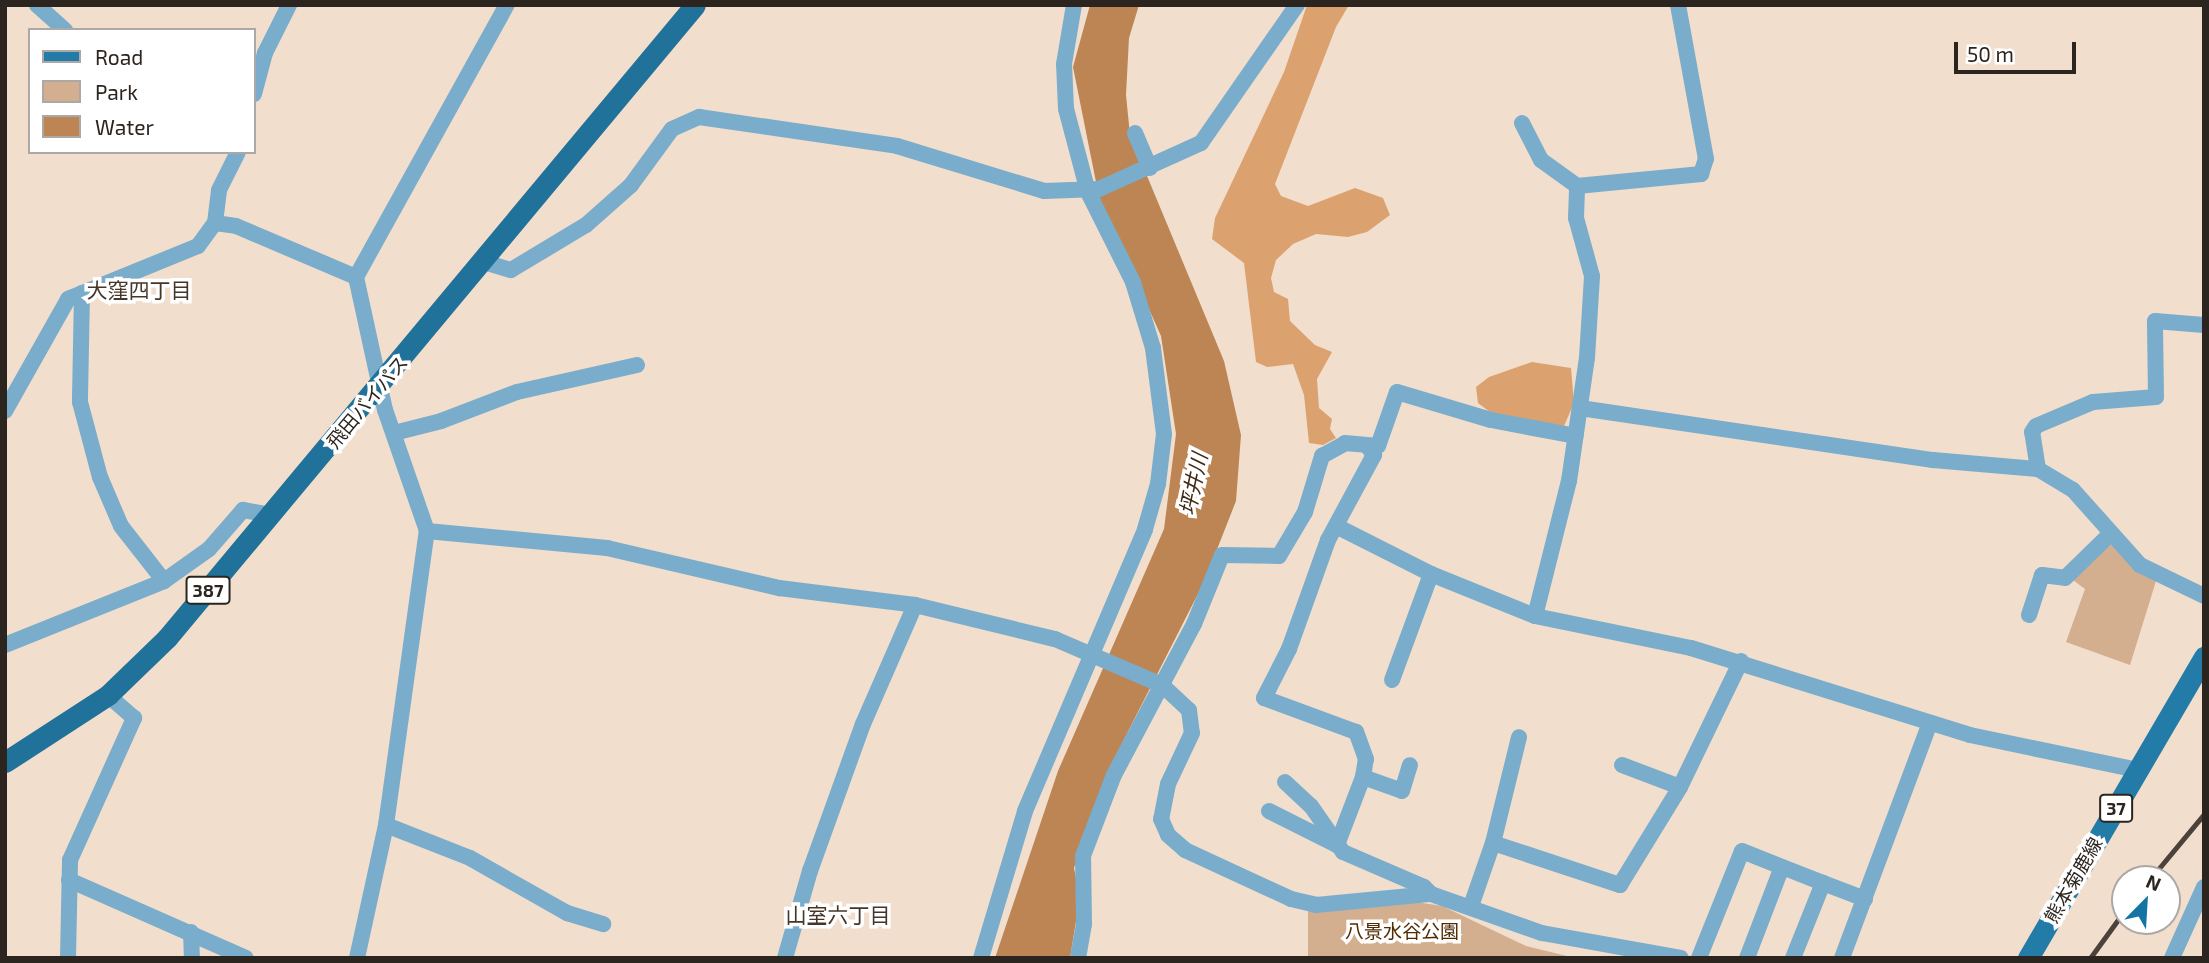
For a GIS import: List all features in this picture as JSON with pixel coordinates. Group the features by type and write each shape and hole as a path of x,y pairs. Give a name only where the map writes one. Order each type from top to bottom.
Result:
{"highway":[{"name":"飛田バイパス","path":"5,762 108,695 167,638 484,262 695,5"}],"main road":[{"name":"熊本菊鹿線","path":"2028,958 2204,657"}],"street":[{"path":"37,5 63,28"},
{"path":"256,87 265,53 289,5"},
{"path":"357,958 386,825 427,531 394,433 356,276 507,5"},
{"path":"981,958 1025,811 1096,654 1145,529 1158,484 1164,434 1153,348 1133,282 1093,191 1066,109 1064,64 1074,5"},
{"path":"484,262 511,270 586,225 631,185 672,129 699,117 897,146 1044,191 1093,191 1201,143 1297,5"},
{"path":"1522,123 1541,160 1577,186 1701,174 1706,167 1678,5"},
{"path":"1135,133 1146,169"},
{"path":"5,411 58,312 68,299 198,246 215,223 219,190 237,154"},
{"path":"1535,616 1580,408 1592,276 1575,209 1577,186"},
{"path":"215,223 236,226 356,276"},
{"path":"82,293 80,402 100,477 121,526 164,581"},
{"path":"2038,469 2032,432 2036,426 2093,402 2156,397 2155,321 2204,325"},
{"path":"394,433 441,421 517,392 637,365"},
{"path":"1369,448 1382,439 1397,392 1491,420 1576,436"},
{"path":"1580,408 1933,460 2038,469 2073,490 2109,535 2151,572 2204,596"},
{"path":"1078,958 1084,925 1083,856 1114,775 1155,681 1222,555 1279,556 1306,512 1322,456 1345,443 1369,448 1374,455 1338,527 1264,698 1356,732 1366,759 1363,777 1337,845"},
{"path":"5,645 164,581 209,549 243,510 272,515"},
{"path":"1338,527 1431,573 1535,616 1741,661 1930,723 2138,770"},
{"path":"427,531 607,548 779,588 915,605 1096,654 1155,681 1189,710 1192,733 1161,805 1161,819 1168,835 1185,850 1291,899 1315,905 1431,894"},
{"path":"2029,615 2042,575 2065,578 2109,535"},
{"path":"1392,680 1431,573"},
{"path":"785,958 810,871 859,734 915,605"},
{"path":"1493,843 1620,886 1679,787 1741,661"},
{"path":"68,958 70,860 134,718 108,695"},
{"path":"1842,958 1930,723"},
{"path":"1471,906 1493,843 1520,737"},
{"path":"1363,777 1402,791 1410,765"},
{"path":"1622,765 1679,787"},
{"path":"1284,782 1318,814 1337,845"},
{"path":"1269,811 1431,894 1542,933 1681,958"},
{"path":"386,825 470,858 567,913 603,924"},
{"path":"1699,958 1742,851 1865,899"},
{"path":"1747,958 1783,867"},
{"path":"69,880 246,958"},
{"path":"1793,958 1823,883"},
{"path":"2172,958 2204,887"},
{"path":"191,932 192,958"}],"green space":[{"path":"2112,545 2156,581 2130,665 2066,642 2085,589 2073,580 2104,546"},
{"name":"八景水谷公園","path":"1416,902 1442,906 1526,946 1575,958 1308,958 1308,910"}],"shaded area":[{"path":"1307,5 1349,5 1336,27 1275,184 1281,196 1308,206 1355,188 1383,198 1390,215 1367,232 1348,237 1316,234 1293,244 1276,260 1271,278 1274,292 1288,299 1290,321 1315,345 1332,352 1317,379 1319,408 1332,419 1330,429 1336,438 1323,445 1309,443 1304,395 1293,364 1267,367 1256,362 1244,263 1212,239 1215,218 1284,72"},
{"path":"1532,362 1571,368 1574,403 1564,426 1494,415 1478,403 1476,387 1489,377"}],"water":[{"name":"坪井川","path":"1090,5 1139,5 1129,38 1126,95 1130,135 1224,361 1241,435 1236,501 1205,580 1110,767 1074,868 1080,897 1070,958 995,958 1058,771 1164,529 1176,434 1161,336 1099,197 1073,67"}],"railway":[{"path":"2162,865 2204,814"},
{"path":"2090,958 2111,929"}],"district":[{"name":"大窪四丁目","path":"139,290"},
{"name":"山室六丁目","path":"838,915"}]}
